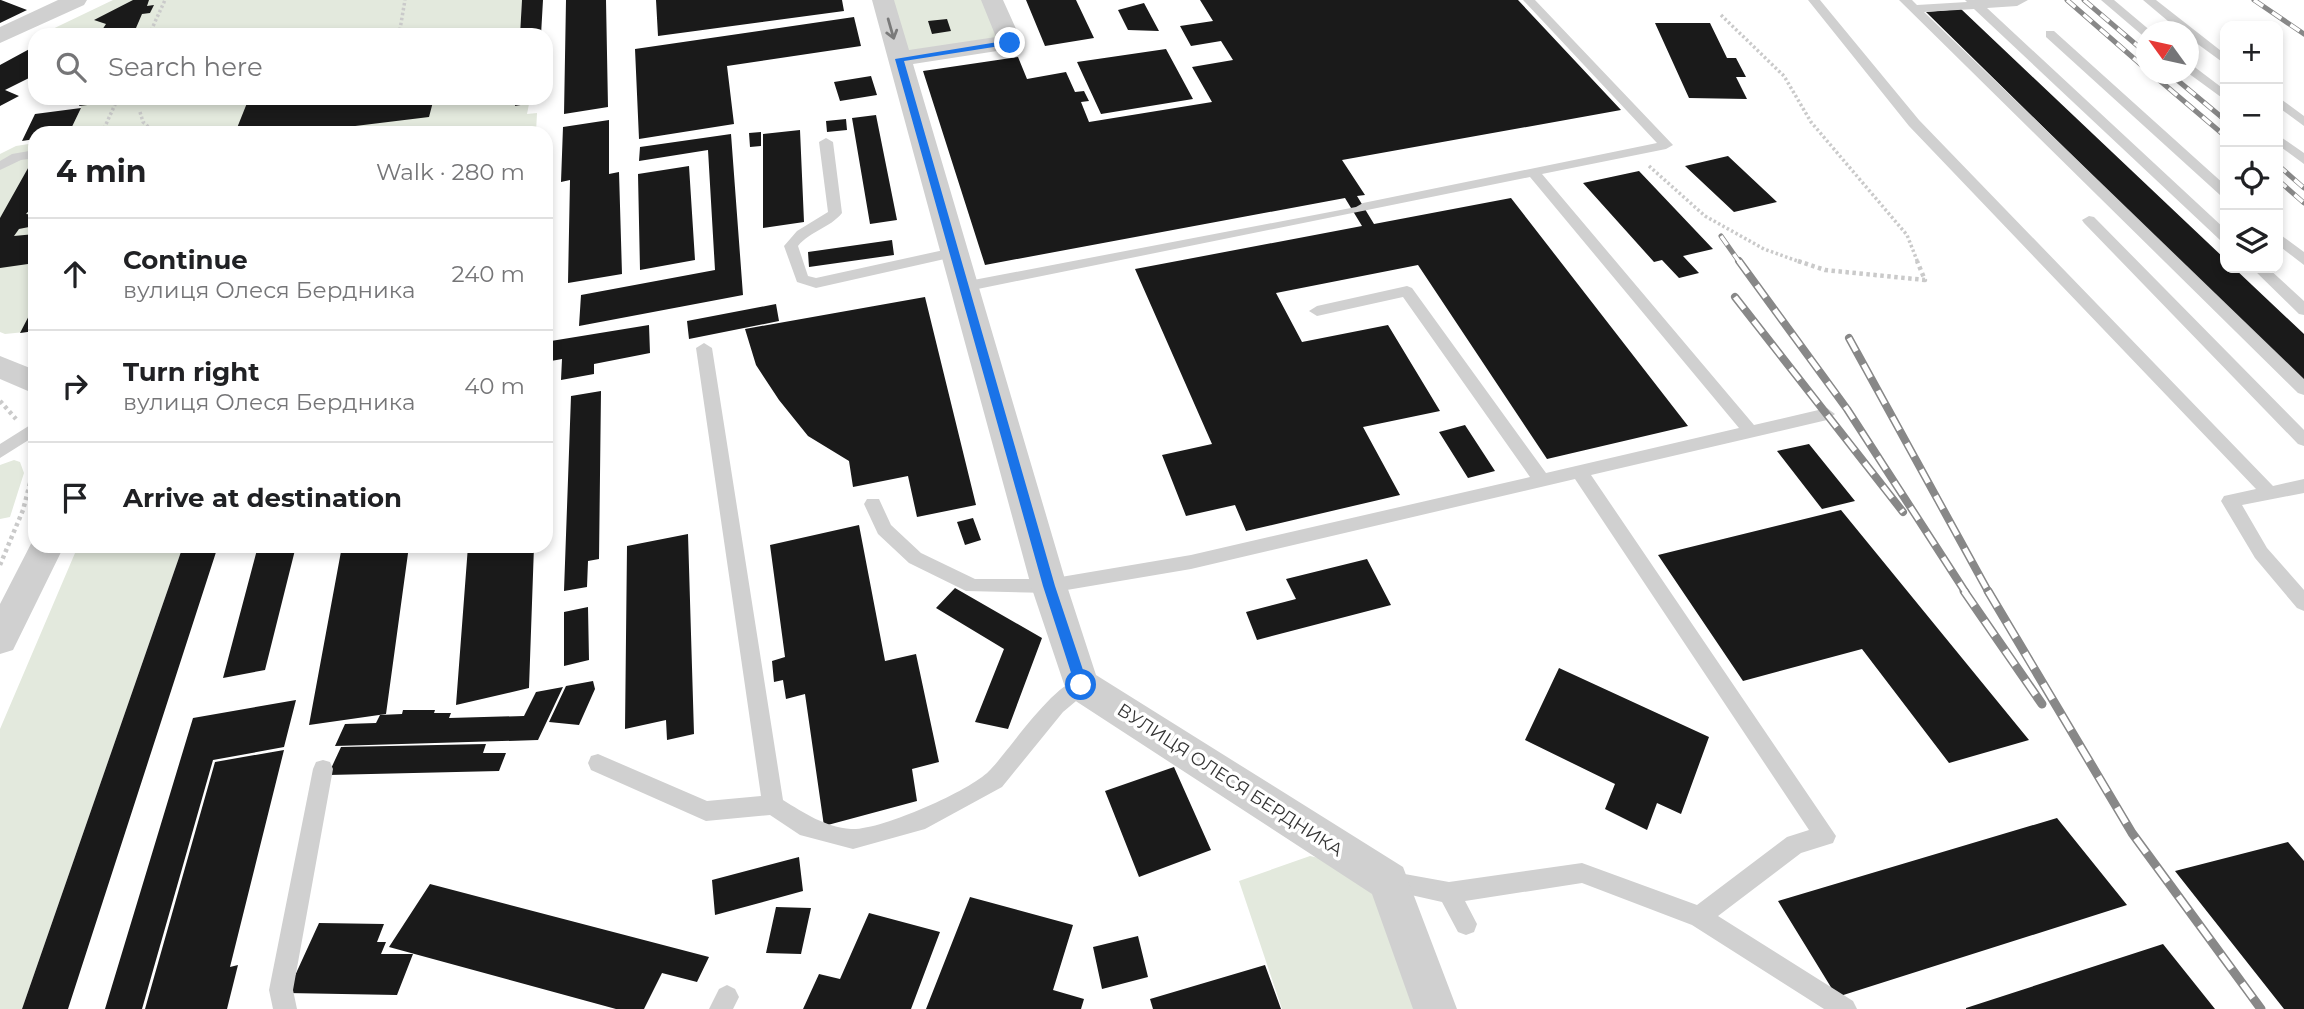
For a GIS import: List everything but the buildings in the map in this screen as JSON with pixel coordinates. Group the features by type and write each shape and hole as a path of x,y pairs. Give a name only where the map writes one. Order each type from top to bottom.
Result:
{"street":[{"path":"0,36 76,0"},
{"path":"883,0 1049,586 1081,685"},
{"path":"899,59 1010,43 992,0"},
{"path":"0,366 28,380"},
{"path":"0,639 43,553"},
{"name":"ВУЛИЦЯ ОЛЕСЯ БЕРДНИКА","path":"1081,685 1388,881"},
{"path":"1388,881 1435,1009"}],"lane":[{"path":"963,287 1666,145 1529,0"},
{"path":"1814,0 1914,123 2269,492"},
{"path":"1909,5 1974,2 2017,4 2022,0"},
{"path":"2107,0 2136,23"},
{"path":"2149,0 2220,56"},
{"path":"1974,2 2220,232"},
{"path":"1909,5 2304,388"},
{"path":"2050,34 2220,187"},
{"path":"2199,74 2220,92"},
{"path":"2283,105 2304,122"},
{"path":"826,142 835,213 825,224 800,232 790,246 802,279 816,283 953,253"},
{"path":"2283,143 2304,160"},
{"path":"0,166 17,157 28,155"},
{"path":"1533,172 1751,432"},
{"path":"2089,220 2304,440"},
{"path":"2283,241 2304,260"},
{"path":"2264,273 2304,310"},
{"path":"1317,311 1407,291 1542,481"},
{"path":"704,348 773,805"},
{"path":"873,505 884,529 915,558 973,586 1049,586 1191,562 1827,414"},
{"path":"0,452 28,433"},
{"path":"1579,472 1825,836 1795,845 1699,917"},
{"path":"2304,486 2230,501 2260,553 2304,603"},
{"path":"598,763 706,811 773,805 808,828 853,839 918,822 995,780 1056,706 1081,685"},
{"path":"285,1009 281,990 323,769"},
{"path":"1388,881 1449,893 1582,873 1699,917 1844,1009"},
{"path":"1449,893 1466,924"}],"path":[{"path":"152,28 165,0"},
{"path":"400,28 405,0"},
{"path":"1633,152 1705,216 1764,249 1825,270 1925,280 1906,235 1811,122 1784,76 1721,15"},
{"path":"105,126 115,105"},
{"path":"141,112 142,122 147,126"},
{"path":"0,565 28,491"}],"shaded area":[{"path":"113,0 522,0 520,28 55,28"},
{"path":"893,0 982,0 998,39 908,51"},
{"path":"81,105 529,105 527,114 537,113 536,126 72,126"},
{"path":"28,144 28,332 5,334 0,332 0,154 16,146"},
{"path":"14,460 20,462 24,473 10,517 0,519 0,465"},
{"path":"75,553 181,553 22,1009 0,1009 0,729"},
{"path":"1310,856 1341,863 1370,885 1414,1009 1282,1009 1239,881"}],"railway":[{"path":"2067,0 2136,60"},
{"path":"2084,0 2136,44"},
{"path":"2254,0 2304,34"},
{"path":"2164,84 2220,132"},
{"path":"2182,84 2220,116"},
{"path":"2283,169 2304,188"},
{"path":"2283,184 2304,203"},
{"path":"1721,236 1740,263"},
{"path":"1739,261 1847,409 1966,593"},
{"path":"1735,297 1903,512"},
{"path":"1849,338 1989,593"},
{"path":"1964,591 2042,704"},
{"path":"1988,591 2132,833 2261,1009"}],"route":[{"path":"1010,43 899,59 1049,586 1081,685"}]}
